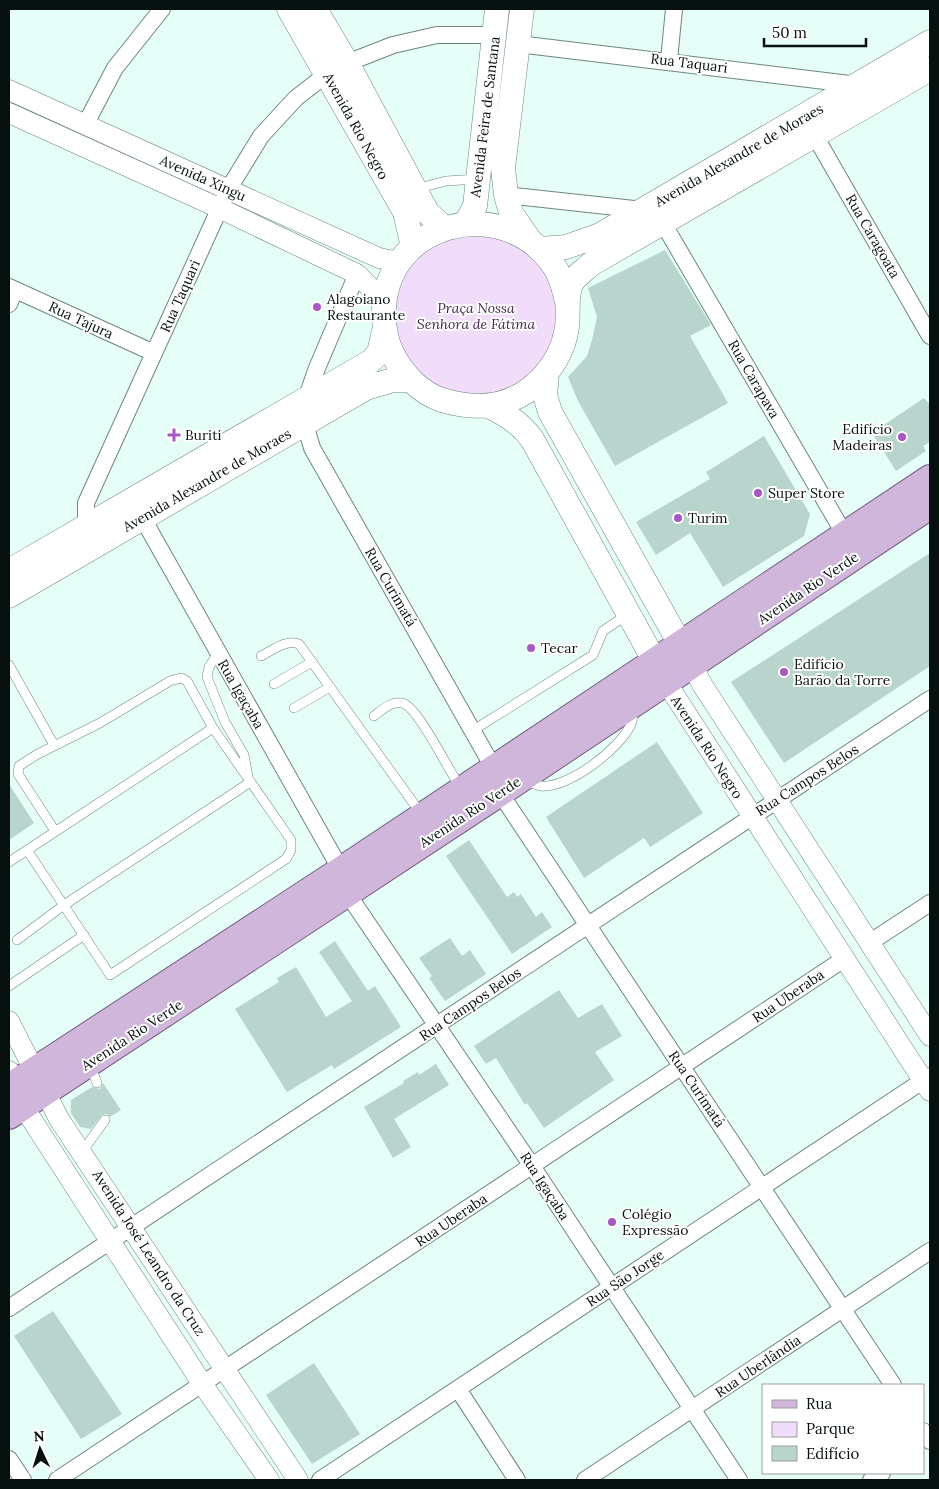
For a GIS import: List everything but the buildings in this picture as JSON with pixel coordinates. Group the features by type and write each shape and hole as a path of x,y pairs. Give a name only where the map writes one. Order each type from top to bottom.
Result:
{"main road":[{"name":"Avenida Rio Negro","path":"289,9 337,69 415,189 427,212 455,226"},
{"name":"Avenida Rio Negro","path":"315,9 337,69 405,212 406,254"},
{"name":"Avenida Feira de Santana","path":"455,226 475,206 497,9"},
{"name":"Avenida Feira de Santana","path":"522,9 503,168 506,195 511,213 554,265 562,283 567,302"},
{"name":"Avenida Alexandre de Moraes","path":"536,245 566,247 600,235 860,85 930,42"},
{"name":"Avenida Alexandre de Moraes","path":"567,302 572,282 591,264 930,69"},
{"path":"536,245 503,227 489,224 455,226 428,236 406,254 389,281 384,302 384,331 394,357 410,380 434,397 460,406 489,406 511,400 530,389 547,373 560,352 567,327 567,302"},
{"name":"Avenida Alexandre de Moraes","path":"9,571 91,535 142,518 305,413 379,353 384,331"},
{"path":"547,373 545,394 550,412 686,654"},
{"name":"Avenida Alexandre de Moraes","path":"9,596 91,535 305,413 366,388 393,380 410,380"},
{"name":"Avenida Rio Negro","path":"489,406 509,416 522,426 532,439 660,672"},
{"name":"Avenida Rio Verde","path":"21,1089 93,1073 344,881 422,815 493,767 660,672 845,535 930,478"},
{"name":"Avenida Rio Verde","path":"686,654 930,506"},
{"name":"Avenida Rio Verde","path":"21,1089 344,881 500,793 633,704 660,672"}],"street":[{"path":"85,125 115,68 162,9"},
{"path":"669,60 674,9"},
{"name":"Rua Taquari","path":"91,535 86,503 219,208 261,136 296,98 337,69 393,45 437,35 494,35"},
{"name":"Rua Taquari","path":"518,44 669,60 860,85"},
{"name":"Avenida Xingu","path":"9,90 379,258 406,254"},
{"name":"Avenida Xingu","path":"9,113 219,208 357,274 384,302"},
{"name":"Rua Caragoata","path":"815,136 930,336"},
{"path":"506,195 643,210"},
{"name":"Rua Carapava","path":"663,223 845,535"},
{"path":"305,413 317,368 357,274"},
{"name":"Rua Tajura","path":"11,294 154,353"},
{"name":"Rua Curimatá","path":"305,413 312,448 493,767"},
{"name":"Rua Igaçaba","path":"142,518 344,881 739,1480"},
{"path":"686,654 703,686 930,1036"},
{"name":"Avenida Rio Negro","path":"660,672 844,959 928,1082"},
{"name":"Rua Campos Belos","path":"9,1308 930,699"},
{"name":"Rua Curimatá","path":"500,793 892,1384"},
{"path":"869,943 930,903"},
{"name":"Rua Uberaba","path":"57,1480 226,1370 844,959"},
{"name":"Avenida José Leandro da Cruz","path":"9,1021 21,1089 109,1241 203,1385 269,1480"},
{"name":"Rua São Jorge","path":"320,1480 762,1187 928,1082"},
{"name":"Avenida José Leandro da Cruz","path":"21,1089 82,1152 298,1480"},
{"name":"Rua Uberlândia","path":"585,1480 930,1251"},
{"path":"458,1389 517,1480"},
{"path":"9,1459 23,1480"}],"lane":[{"path":"415,189 446,181 478,179"},
{"path":"472,731 593,655 603,631 628,614"},
{"path":"261,656 286,643 293,642 299,644 422,815"},
{"path":"218,653 209,667 207,677 225,722 244,755 249,783"},
{"path":"274,684 312,662"},
{"path":"9,665 54,745"},
{"path":"27,850 110,975 286,859 291,850 291,840 249,783 213,728 187,681 181,678 170,680 100,723 54,745 22,764 17,771 55,831"},
{"path":"294,708 330,687"},
{"path":"374,716 391,704 401,703 412,708 461,788"},
{"path":"9,862 213,728"},
{"path":"17,940 64,905 249,783"},
{"path":"9,986 84,935"},
{"path":"82,1152 105,1120"}],"green space":[{"name":"Praça Nossa Senhora de Fátima","path":"497,233 545,266 561,321 538,374 486,401 430,388 397,349 392,298 401,274 439,239"}],"place":[{"name":"Alagoiano Restaurante","path":"317,307"},
{"name":"Buriti","path":"174,435"},
{"name":"Edifício Madeiras","path":"902,437"},
{"name":"Super Store","path":"758,493"},
{"name":"Turim","path":"678,518"},
{"name":"Tecar","path":"531,648"},
{"name":"Edifício Barão da Torre","path":"784,672"},
{"name":"Colégio Expressão","path":"612,1222"}]}
